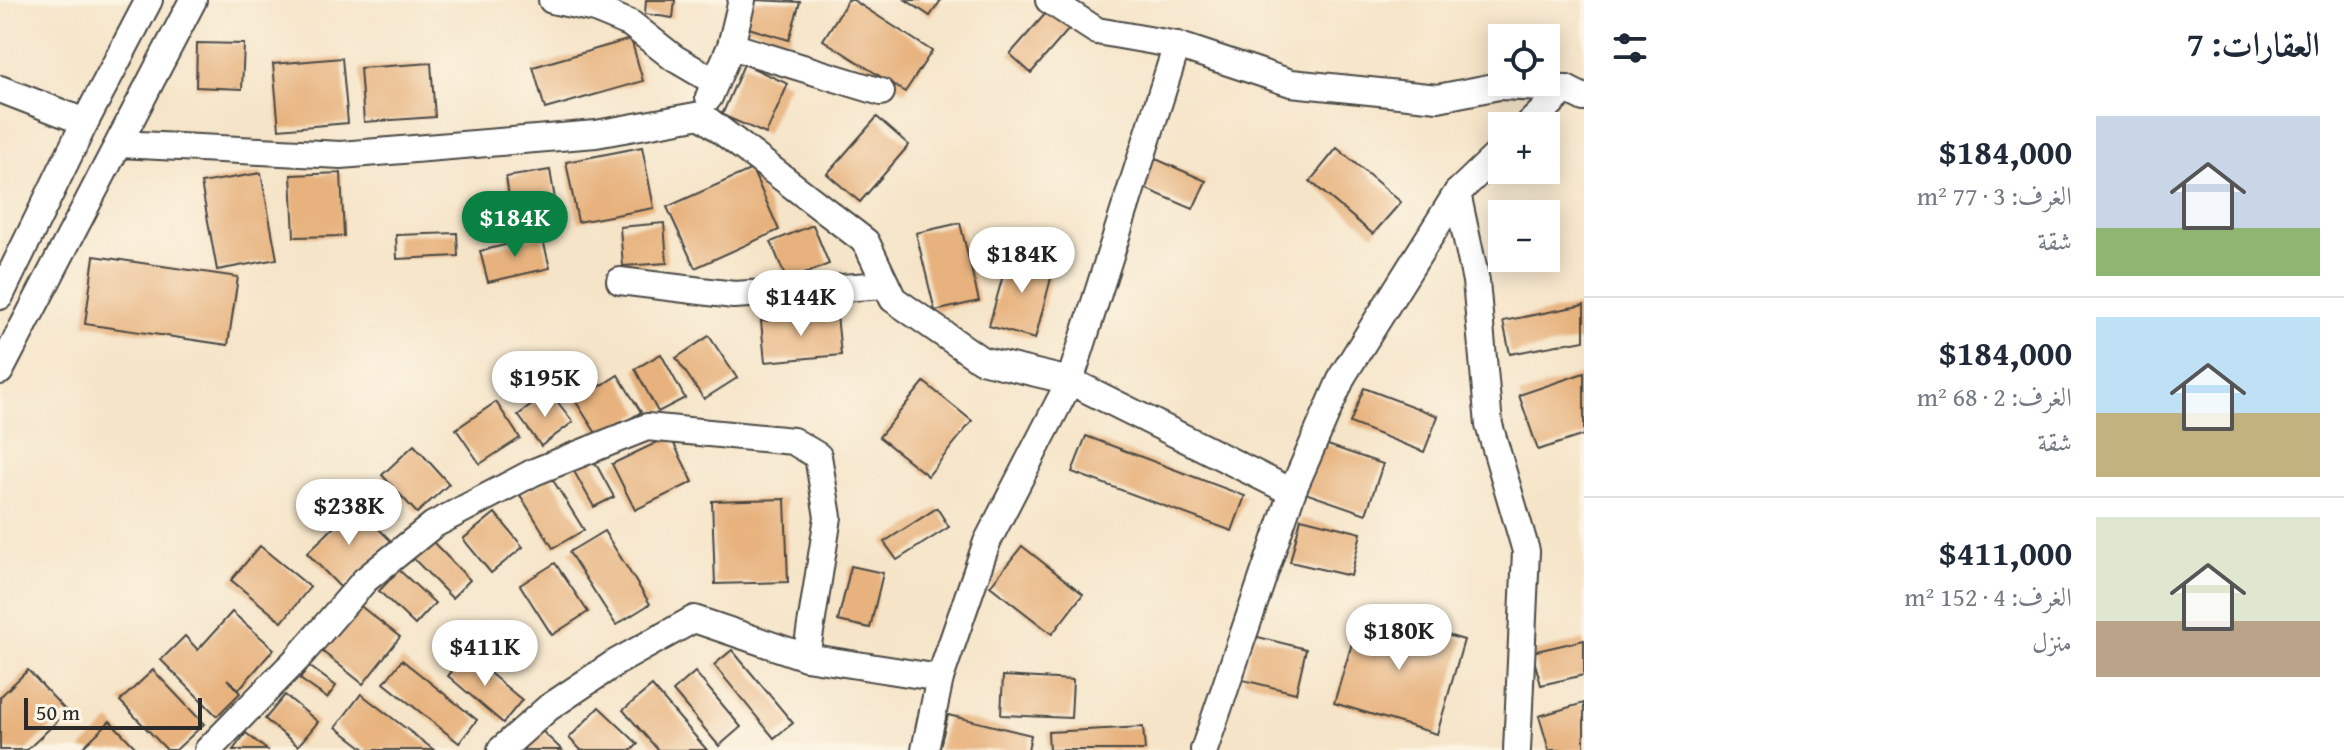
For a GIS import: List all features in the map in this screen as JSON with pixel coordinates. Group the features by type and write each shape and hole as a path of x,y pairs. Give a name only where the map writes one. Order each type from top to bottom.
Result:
{"street":[{"path":"0,296 149,0"},
{"path":"0,371 193,0"},
{"path":"552,0 595,9 631,24 674,58 715,82"},
{"path":"701,115 731,46 742,0"},
{"path":"1049,0 1097,31 1177,45 1291,83 1438,98 1499,86 1575,93"},
{"path":"925,750 940,678 987,542 1070,381 1177,45"},
{"path":"731,46 881,92"},
{"path":"0,89 85,122"},
{"path":"1547,112 1575,93"},
{"path":"119,144 341,155 596,134 701,115 866,242 893,299 981,360 1070,381 1292,492"},
{"path":"1204,750 1292,492 1343,375 1457,193 1488,163"},
{"path":"1457,193 1476,281 1489,425 1526,551 1517,750"},
{"path":"620,281 734,295 886,285"},
{"path":"208,750 296,660 365,580 433,525 534,472 647,427 793,441 818,456 828,517 806,657"},
{"path":"501,750 548,708 615,663 694,619 806,657 940,678"}],"building":[{"path":"646,0 675,0 673,18 645,14"},
{"path":"754,0 800,2 789,40 745,27"},
{"path":"848,0 853,0 932,51 905,92 823,40"},
{"path":"906,0 941,0 930,16"},
{"path":"1054,4 1075,22 1031,73 1010,54"},
{"path":"631,39 643,81 545,109 533,67"},
{"path":"197,43 244,44 242,89 196,87"},
{"path":"342,58 348,123 279,129 273,64"},
{"path":"431,63 435,117 364,122 360,68"},
{"path":"744,64 788,84 766,134 722,115"},
{"path":"877,117 909,145 860,202 827,174"},
{"path":"642,147 654,208 578,222 566,162"},
{"path":"1337,148 1401,202 1373,234 1310,181"},
{"path":"1149,156 1206,181 1193,209 1137,185"},
{"path":"752,169 779,230 695,268 667,207"},
{"path":"550,170 558,217 513,224 506,177"},
{"path":"261,173 277,259 217,270 201,183"},
{"path":"341,173 344,236 294,237 291,175"},
{"path":"664,223 667,263 623,266 620,227"},
{"path":"960,223 979,301 935,311 916,233"},
{"path":"813,225 829,264 787,281 771,242"},
{"path":"457,233 458,256 397,259 396,235"},
{"path":"542,236 550,268 488,282 480,251"},
{"path":"1010,250 1055,263 1035,339 989,326"},
{"path":"94,256 238,277 228,345 85,324"},
{"path":"1584,305 1584,340 1510,354 1503,321"},
{"path":"837,315 841,355 765,362 761,321"},
{"path":"709,336 737,378 704,399 676,358"},
{"path":"661,354 685,398 658,412 635,369"},
{"path":"1584,373 1584,435 1538,450 1519,395"},
{"path":"618,375 641,412 599,438 576,402"},
{"path":"924,382 972,421 928,476 879,437"},
{"path":"1364,388 1438,416 1424,452 1350,423"},
{"path":"550,392 573,422 541,446 518,415"},
{"path":"496,402 520,438 480,464 456,429"},
{"path":"670,436 693,482 635,510 612,464"},
{"path":"1086,436 1245,496 1232,531 1072,472"},
{"path":"1322,443 1383,464 1366,514 1305,493"},
{"path":"414,445 449,484 417,513 382,475"},
{"path":"591,455 614,497 594,507 571,466"},
{"path":"551,477 584,530 553,548 520,495"},
{"path":"785,499 788,582 715,584 712,501"},
{"path":"356,506 391,541 342,589 307,553"},
{"path":"937,508 949,527 897,560 884,542"},
{"path":"495,513 523,547 491,573 463,539"},
{"path":"1301,518 1361,533 1351,576 1290,562"},
{"path":"604,531 650,604 616,625 569,552"},
{"path":"431,540 470,580 452,598 413,558"},
{"path":"260,546 310,587 282,622 231,580"},
{"path":"1022,546 1083,594 1052,634 990,586"},
{"path":"555,563 588,612 552,635 520,585"},
{"path":"851,566 883,573 870,628 838,621"},
{"path":"399,570 435,603 415,625 379,591"},
{"path":"354,601 400,637 363,684 318,648"},
{"path":"1362,610 1464,640 1437,734 1334,703"},
{"path":"232,612 274,649 239,689 227,679 240,693 217,716 161,660 185,636 198,650"},
{"path":"1254,636 1306,649 1296,693 1243,680"},
{"path":"1584,640 1584,675 1541,685 1532,652"},
{"path":"732,650 793,723 774,738 714,665"},
{"path":"467,654 522,700 503,723 448,676"},
{"path":"402,660 477,720 459,743 384,683"},
{"path":"309,666 336,686 327,698 300,679"},
{"path":"28,670 67,712 27,750 0,750 0,697"},
{"path":"153,670 204,724 176,750 167,750 120,701"},
{"path":"695,672 741,727 719,746 673,691"},
{"path":"1003,676 1073,680 1071,718 1001,715"},
{"path":"652,686 707,750 658,750 623,710"},
{"path":"361,694 434,750 366,750 336,727"},
{"path":"285,695 318,722 298,746 265,719"},
{"path":"1584,703 1584,750 1549,750 1539,716"},
{"path":"599,707 638,744 632,750 581,750 569,738"},
{"path":"948,715 1031,735 1028,750 939,750"},
{"path":"110,721 138,750 80,750"},
{"path":"1143,727 1145,750 1049,750 1048,732"},
{"path":"541,730 562,750 522,750"},
{"path":"246,733 267,750 233,750"}]}
